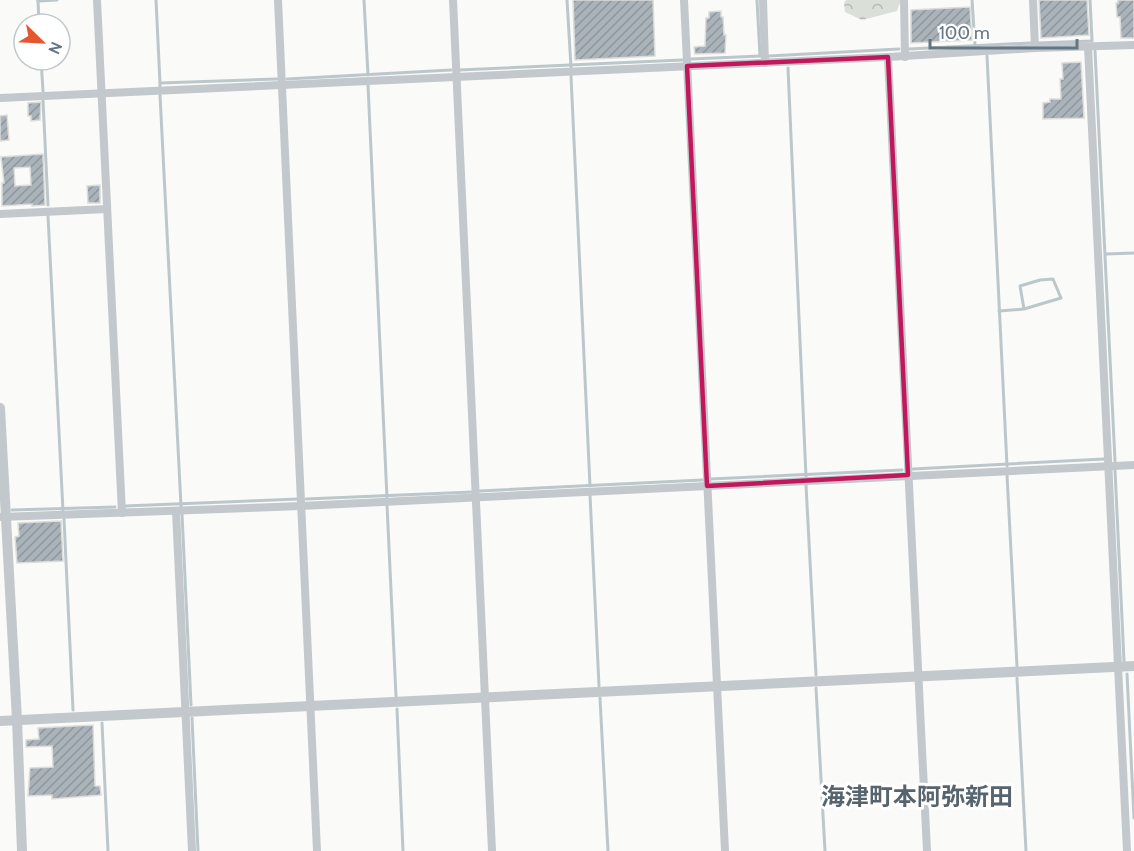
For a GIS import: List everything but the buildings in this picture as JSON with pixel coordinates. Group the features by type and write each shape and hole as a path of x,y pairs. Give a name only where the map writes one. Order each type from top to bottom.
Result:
{"street":[{"path":"98,0 122,513"},
{"path":"278,0 317,851"},
{"path":"453,0 492,851"},
{"path":"684,0 725,851"},
{"path":"763,0 765,63"},
{"path":"904,0 906,57"},
{"path":"1033,0 1035,48"},
{"path":"0,98 1134,45"},
{"path":"1088,47 1127,851"},
{"path":"888,57 927,851"},
{"path":"0,214 107,209"},
{"path":"0,408 3,517 17,720 21,851"},
{"path":"3,517 302,507 1134,465"},
{"path":"176,511 192,851"},
{"path":"0,721 1134,666"}],"highlighted area":[{"path":"888,57 908,475 707,486 687,66"}],"green space":[{"path":"846,0 901,0 897,11 862,20 845,12"}],"waterway":[{"path":"38,0 38,12"},
{"path":"38,1 57,0"},
{"path":"156,0 160,83"},
{"path":"364,0 368,75"},
{"path":"567,0 571,67"},
{"path":"757,0 760,56"},
{"path":"972,0 975,45"},
{"path":"1090,0 1092,40"},
{"path":"1038,43 1092,41"},
{"path":"909,49 1030,43"},
{"path":"769,56 899,49"},
{"path":"1095,51 1115,461"},
{"path":"691,59 761,56"},
{"path":"987,56 1007,466"},
{"path":"459,70 682,60"},
{"path":"788,68 806,477"},
{"path":"287,79 451,70"},
{"path":"42,72 43,91"},
{"path":"571,76 590,486"},
{"path":"160,87 160,83 277,79"},
{"path":"368,85 387,498"},
{"path":"160,95 181,506"},
{"path":"43,100 48,205"},
{"path":"48,216 63,511"},
{"path":"1106,254 1134,253"},
{"path":"999,311 1024,309 1061,298 1053,279 1020,286 1024,309"},
{"path":"913,469 1104,459"},
{"path":"711,479 902,470"},
{"path":"1115,470 1124,661"},
{"path":"1007,475 1017,666"},
{"path":"480,491 702,480"},
{"path":"806,485 816,675"},
{"path":"306,499 472,492"},
{"path":"590,495 599,686"},
{"path":"125,506 298,499"},
{"path":"387,505 396,696"},
{"path":"12,510 115,507"},
{"path":"182,514 191,705"},
{"path":"64,519 73,710"},
{"path":"1127,674 1134,818"},
{"path":"1017,678 1026,851"},
{"path":"816,688 825,851"},
{"path":"600,698 608,851"},
{"path":"397,709 403,851"},
{"path":"192,718 198,851"},
{"path":"102,723 108,851"}],"district":[{"name":"海津町本阿弥新田","path":"917,797"}]}
